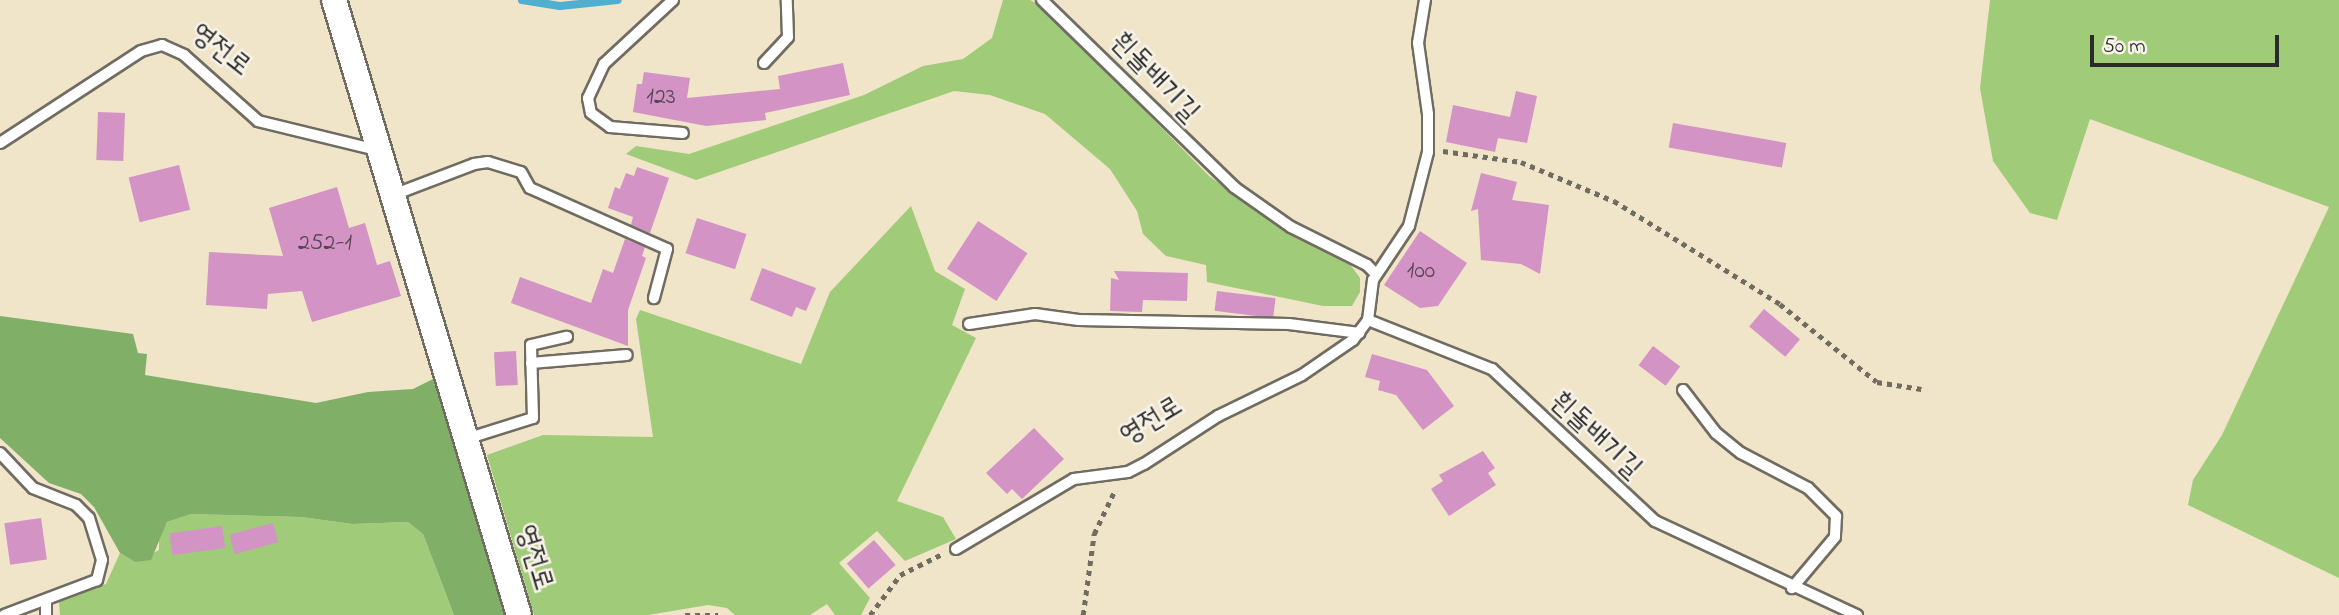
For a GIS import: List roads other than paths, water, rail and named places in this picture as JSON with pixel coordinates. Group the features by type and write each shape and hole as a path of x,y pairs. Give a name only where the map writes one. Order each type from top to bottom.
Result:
{"street":[{"name":"영전로","path":"334,0 519,615"}],"lane":[{"path":"672,0 604,64 587,98 591,113 610,127 683,133"},
{"path":"764,63 788,37 787,0"},
{"name":"흰돌배기길","path":"1042,0 1234,187 1291,227 1367,265 1376,274"},
{"path":"969,324 1035,314 1079,320 1289,324 1359,333 1368,320 1376,274 1409,226 1428,152 1428,114 1418,43 1425,0"},
{"name":"영전로","path":"0,144 141,51 162,45 184,55 258,121 379,151"},
{"path":"393,196 474,164 488,162 522,173 530,188 667,249 653,298"},
{"name":"흰돌배기길","path":"1368,320 1480,360 1655,521 1792,588 1857,615"},
{"name":"영전로","path":"956,549 1074,479 1128,472 1218,416 1302,375 1359,333"},
{"path":"466,439 533,418 531,345 567,337"},
{"path":"531,363 627,355"},
{"path":"1682,390 1716,433 1741,453 1808,488 1836,516 1835,537 1792,588"},
{"path":"0,453 33,488 76,505 89,518 102,560 97,580 4,615"},
{"path":"46,600 46,615"}],"waterway":[{"path":"522,0 560,6 618,0"}]}
